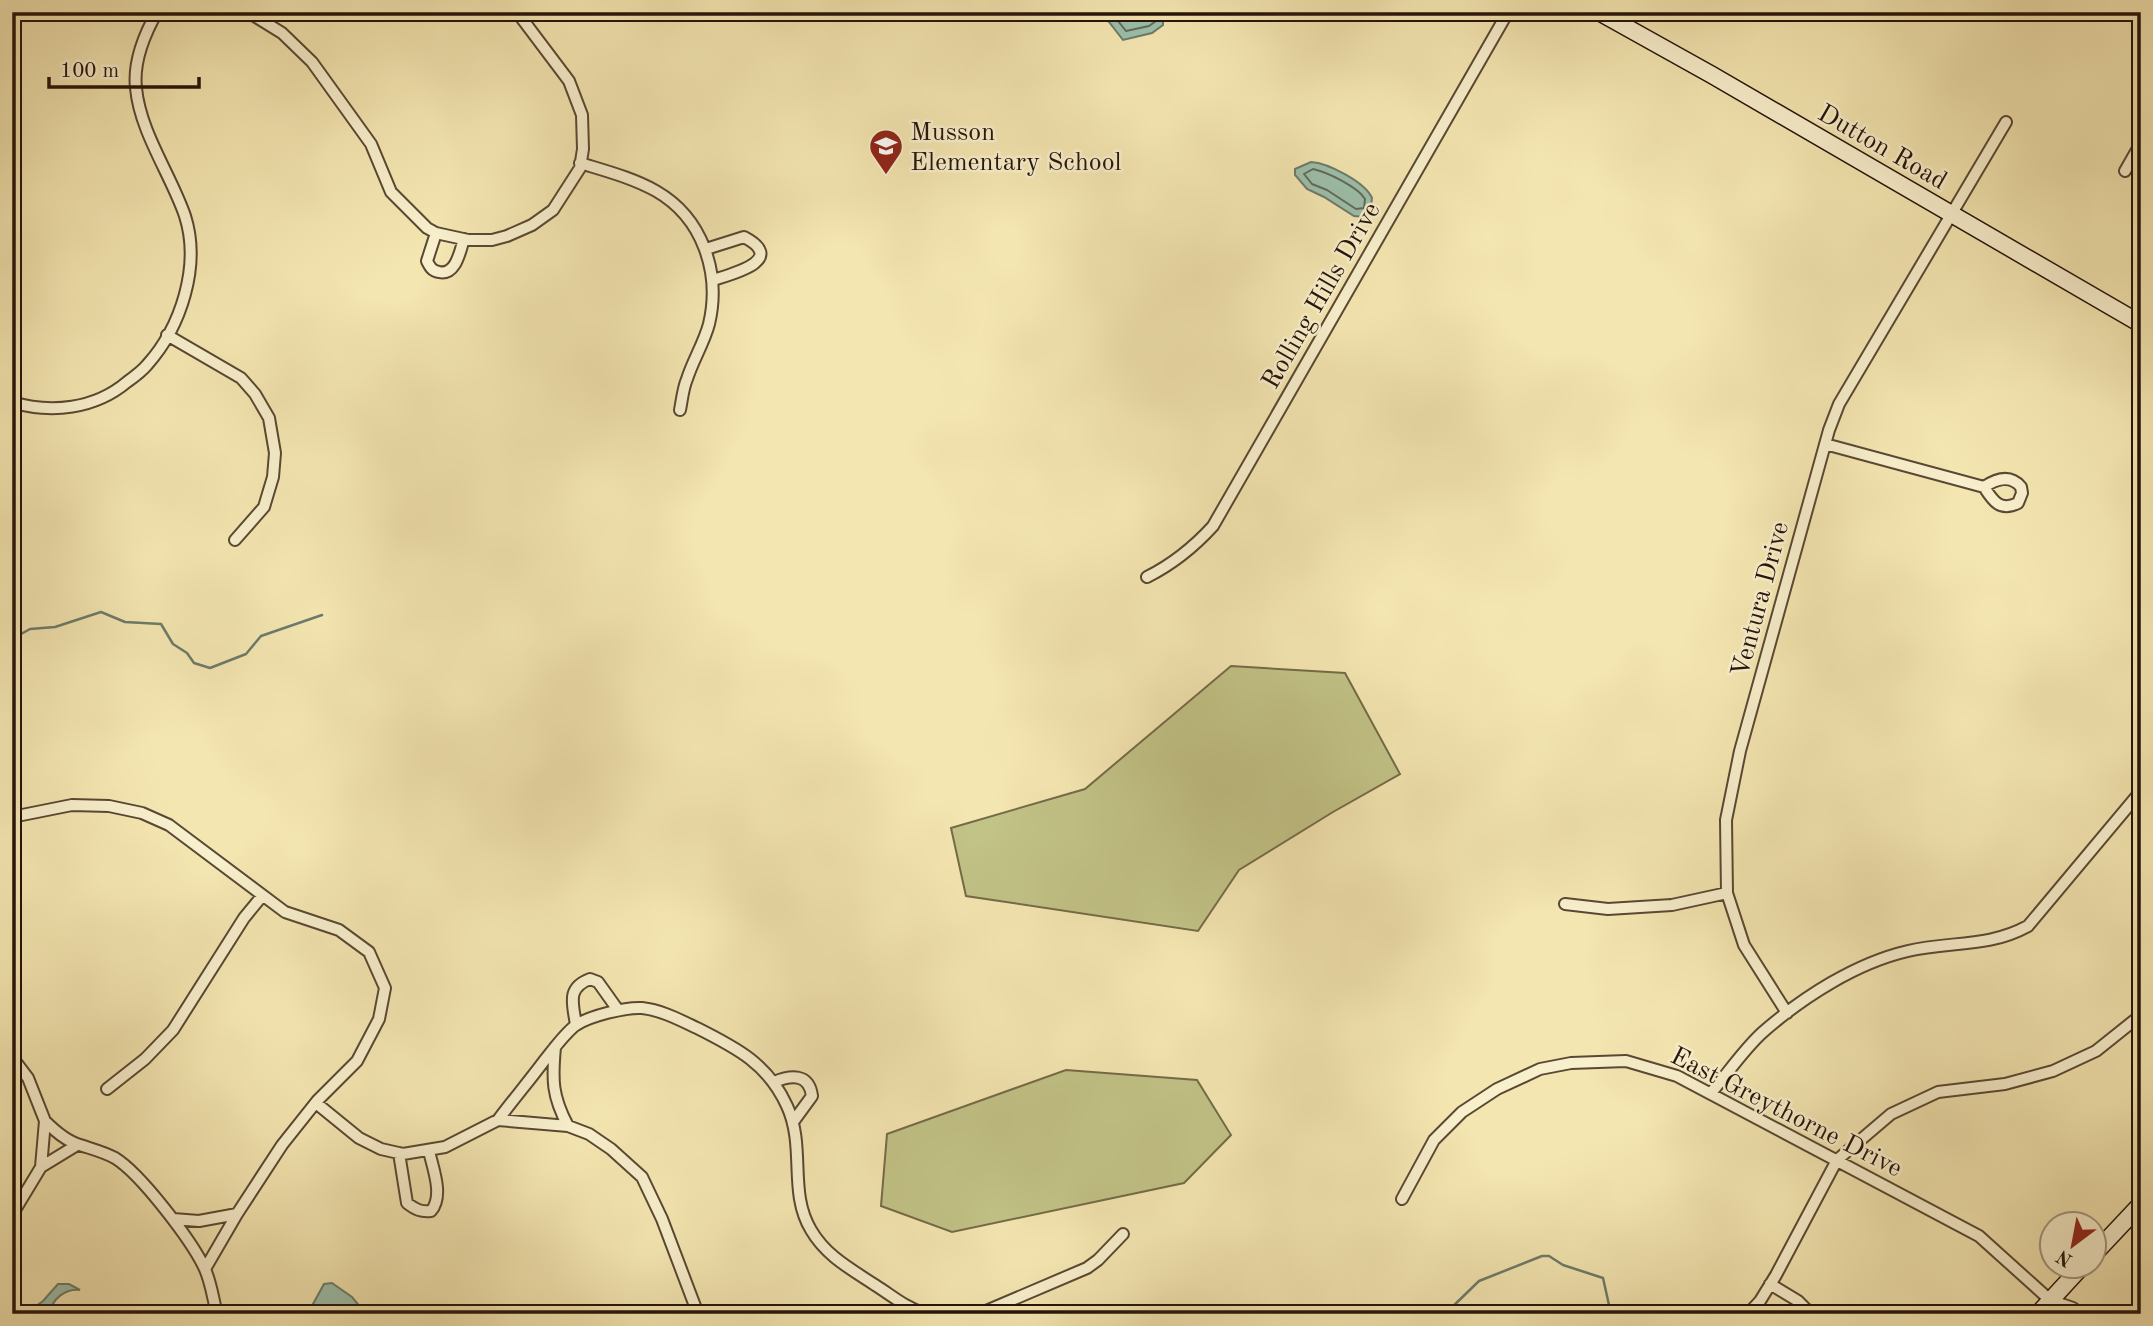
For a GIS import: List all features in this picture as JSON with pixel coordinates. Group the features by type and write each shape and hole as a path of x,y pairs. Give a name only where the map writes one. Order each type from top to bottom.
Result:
{"street":[{"path":"12,402 32,408 58,409 90,403 120,388 147,366 167,335 183,300 189,273 190,251 185,218 149,136 136,90 135,71 140,49 157,12"},
{"path":"248,12 282,33 312,62 371,144 391,192 427,228 436,233 464,239 492,240 533,225 553,210 580,163 583,149 582,115 569,81 517,12"},
{"name":"Rolling Hills Drive","path":"1147,577 1172,564 1198,544 1213,526 1508,12"},
{"name":"Dutton Road","path":"1599,12 2141,324"},
{"name":"Ventura Drive","path":"1787,1013 1744,945 1727,893 1727,820 1740,751 1825,444 1839,404 2006,122"},
{"path":"2125,171 2141,143"},
{"path":"580,163 627,178 658,192 674,204 692,224 706,249 714,289 708,327 686,381 680,410"},
{"path":"436,233 427,261 433,270 439,273 450,271 455,265 464,239"},
{"path":"706,249 744,237 755,243 759,252 752,267 713,280"},
{"path":"167,335 241,378 255,394 269,418 275,453 273,477 264,507 236,540"},
{"path":"1825,444 1984,487"},
{"path":"1711,1093 1761,1034 1822,987 1908,951 1976,944 2013,934 2028,926 2141,791"},
{"path":"12,817 72,805 109,806 142,813 178,831 285,912 339,930 369,952 385,988 379,1019 357,1061 316,1103 282,1145 205,1269"},
{"path":"1565,904 1608,909 1672,905 1727,893"},
{"path":"107,1089 145,1059 173,1030 243,920 262,896"},
{"path":"576,1025 574,990 580,983 590,979 598,982 618,1010"},
{"path":"316,1103 359,1138 381,1149 399,1153 429,1151 467,1138 498,1120 555,1047 576,1025 618,1010 643,1008 673,1017 731,1044 757,1063 774,1082 793,1122 798,1148 797,1177 801,1207 810,1230 841,1264 883,1290 903,1310 925,1314"},
{"path":"1748,1314 1770,1284 1837,1160 1891,1114 1938,1092 2005,1084 2053,1072 2096,1051 2141,1015"},
{"path":"555,1047 552,1080 557,1106 568,1126"},
{"path":"12,1057 28,1078 45,1121 61,1136 78,1145 112,1156 124,1164 173,1219 191,1243 205,1269 217,1314"},
{"name":"East Greythorne Drive","path":"1402,1199 1434,1140 1462,1112 1497,1088 1540,1069 1571,1063 1626,1061 1677,1076 1979,1236 2053,1307 2073,1308 2079,1314"},
{"path":"774,1082 789,1076 804,1080 811,1087 812,1096 793,1122"},
{"path":"498,1120 568,1126 589,1134 611,1149 642,1177 662,1219 698,1314"},
{"path":"12,1215 41,1167 45,1121"},
{"path":"41,1167 78,1145"},
{"path":"399,1153 407,1203 424,1212 432,1211 437,1205 438,1195 429,1151"},
{"path":"2108,1239 2141,1204"},
{"path":"173,1219 199,1221 237,1214"},
{"path":"979,1314 1087,1268 1123,1234"},
{"path":"2038,1314 2053,1307 2072,1280"},
{"path":"1770,1284 1798,1301 1811,1314"}],"green space":[{"path":"1231,666 1345,673 1400,774 1239,870 1198,931 966,896 951,828 1085,789"},
{"path":"1066,1070 1197,1080 1231,1135 1184,1183 952,1232 881,1206 887,1134"}],"water":[{"path":"1091,12 1163,12 1163,25 1152,33 1123,40 1109,22"},
{"path":"1311,162 1336,170 1362,186 1372,198 1370,213 1364,217 1354,216 1307,189 1295,175 1295,169"},
{"path":"332,1283 352,1297 366,1314 310,1314 324,1284"},
{"path":"58,1284 69,1284 80,1290 60,1296 53,1304 50,1314 25,1314 43,1301"}],"waterway":[{"path":"12,639 30,629 55,627 101,612 125,622 161,624 173,644 187,653 194,663 210,668 246,654 261,636 322,615"},
{"path":"1445,1314 1479,1281 1542,1256 1549,1256 1563,1265 1603,1278 1611,1314"}],"place":[{"name":"Musson Elementary School","path":"886,176"}]}
